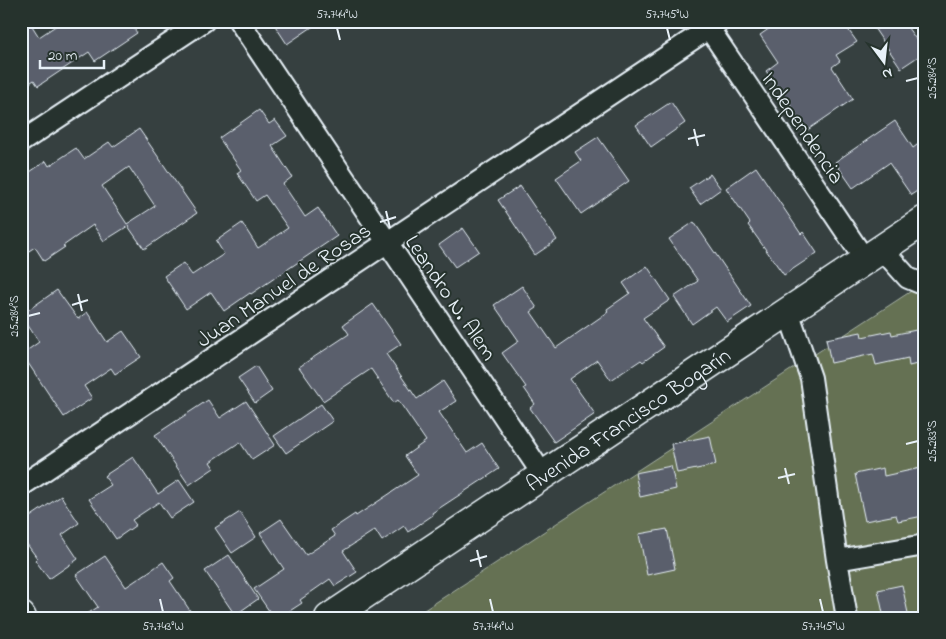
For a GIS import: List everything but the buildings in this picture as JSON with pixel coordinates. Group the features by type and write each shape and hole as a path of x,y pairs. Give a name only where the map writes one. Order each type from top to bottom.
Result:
{"street":[{"path":"21,142 204,21"},
{"name":"Leandro N. Alem","path":"238,21 543,475"},
{"name":"Juan Manuel de Rosas","path":"21,486 387,243 711,24"},
{"name":"Independencia","path":"711,24 873,254 908,278 925,285"},
{"name":"Avenida Francisco Bogarín","path":"329,618 925,220"},
{"path":"788,311 811,378 847,618"},
{"path":"837,560 925,545"}],"green space":[{"path":"925,282 925,618 412,618"}]}
